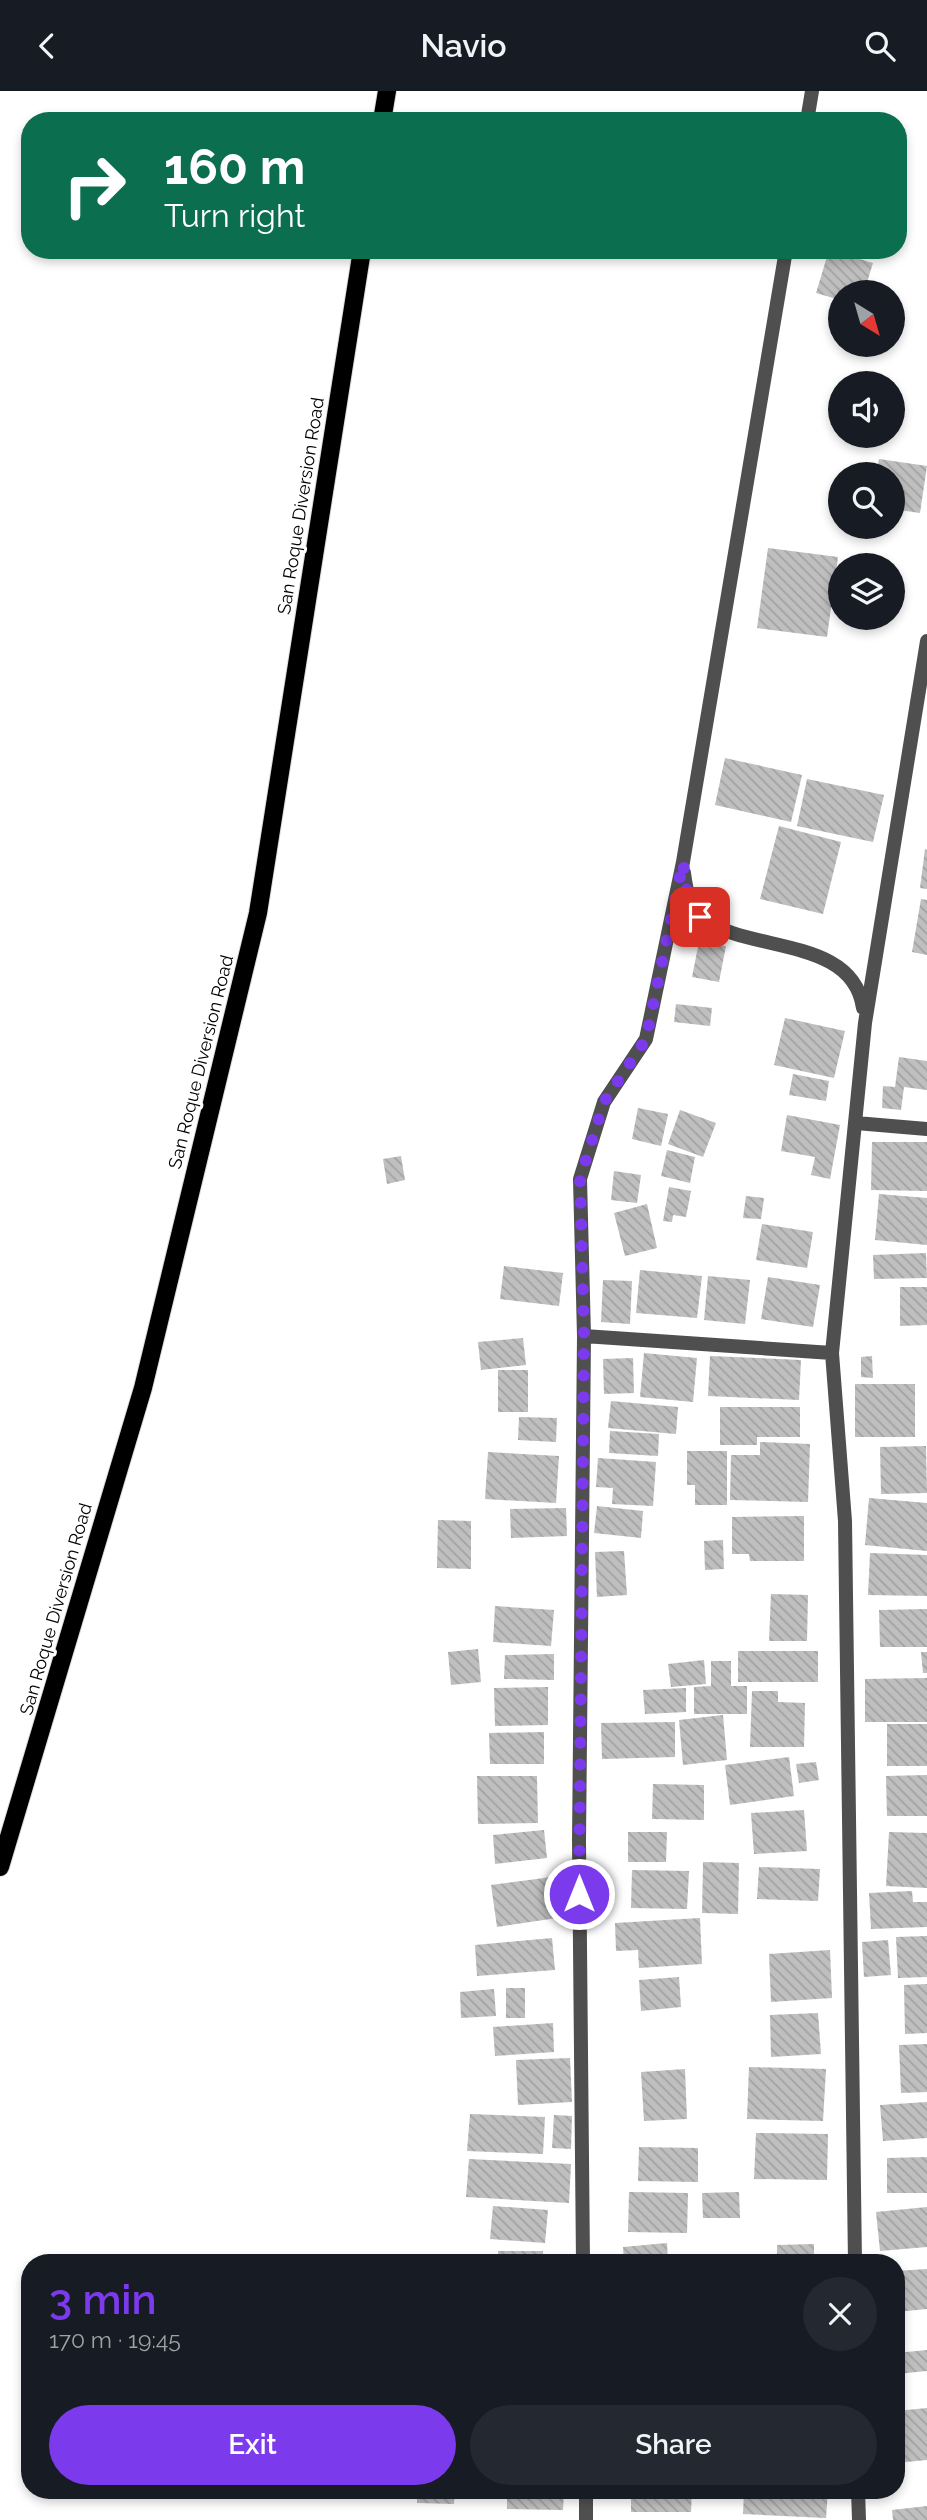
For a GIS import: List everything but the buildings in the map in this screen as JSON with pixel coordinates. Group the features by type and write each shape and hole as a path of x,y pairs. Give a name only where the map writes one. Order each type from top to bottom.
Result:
{"main road":[{"path":"384,112 387,91"},
{"name":"San Roque Diversion Road","path":"0,1867 143,1388 258,913 361,259"}],"street":[{"path":"808,112 812,91"},
{"path":"583,2254 579,1841 584,1336 580,1179 604,1102 646,1039 683,862 784,259"},
{"path":"855,2254 845,1521 832,1353 865,1023 927,641"},
{"path":"683,862 687,893 700,917 728,931 804,951 839,965 861,993 865,1023"},
{"path":"856,1123 927,1129"},
{"path":"584,1336 832,1353"},
{"path":"586,2499 586,2520"},
{"path":"858,2499 859,2520"}],"route":[{"path":"579,1894 584,1336 580,1179 604,1102 646,1039 683,862 687,893 700,917"}]}
